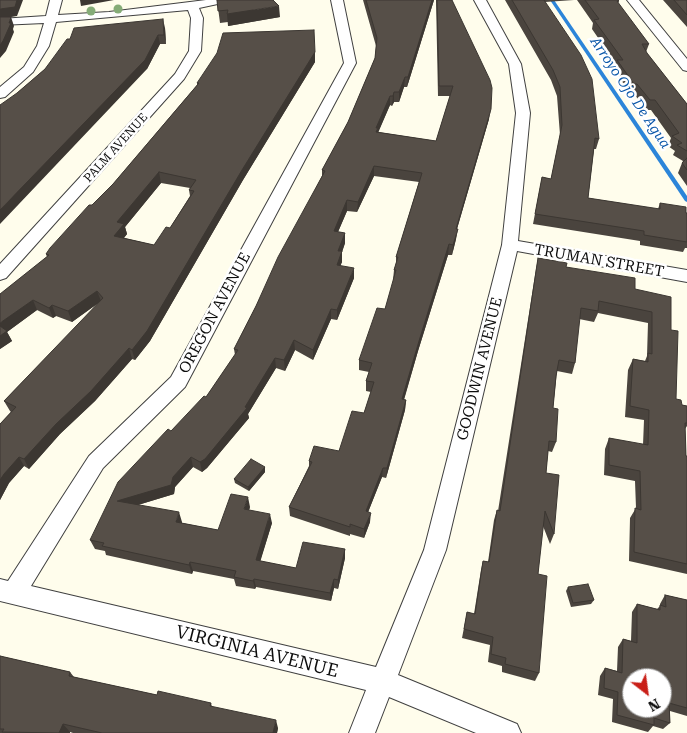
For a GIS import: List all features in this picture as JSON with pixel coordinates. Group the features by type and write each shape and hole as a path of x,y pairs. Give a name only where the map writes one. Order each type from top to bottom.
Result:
{"street":[{"path":"0,94 29,69 44,46 56,0"},
{"path":"0,22 192,6 223,0"},
{"name":"OREGON AVENUE","path":"7,592 96,462 178,382 350,63 337,0"},
{"name":"GOODWIN AVENUE","path":"362,733 435,550 510,245 523,113 515,64 480,0"},
{"path":"633,0 686,64"},
{"name":"PALM AVENUE","path":"0,274 180,76 195,51 197,18 192,6"},
{"name":"TRUMAN STREET","path":"510,245 687,276"},
{"name":"VIRGINIA AVENUE","path":"7,592 381,682 508,733"}],"building":[{"path":"0,0 17,0 15,7 0,9"},
{"path":"217,0 273,0 279,6 227,14 228,10 218,11"},
{"path":"366,0 432,0 408,77 405,77 399,92 394,92 393,96 390,96 376,132 436,141 453,86 439,86 437,0 452,0 492,88 491,109 456,229 458,229 453,245 449,244 402,399 406,400 387,468 383,468 366,511 371,513 364,529 350,524 350,527 289,507 312,462 309,461 314,446 339,451 352,411 364,413 374,382 366,381 372,363 359,360 377,308 385,309 396,270 394,270 398,257 396,257 422,173 374,166 358,202 347,200 334,231 345,233 338,251 342,251 337,265 354,268 337,310 331,309 313,350 294,340 284,360 275,358 245,407 247,408 205,459 200,462 191,457 173,477 171,485 117,501 179,512 176,522 218,530 231,494 248,497 244,509 270,514 256,560 296,568 303,542 345,549 338,580 334,579 330,593 254,579 253,581 234,577 236,571 190,562 189,565 102,546 104,543 90,540 118,482 168,429 171,431 204,396 206,397 238,350 234,349 278,257 325,171 322,170 348,122 375,58 377,38"},
{"path":"512,0 544,0 581,55 592,79 599,139 595,138 588,198 660,209 660,203 686,207 687,242 644,235 644,231 535,214 542,177 551,179 562,125 560,87 553,70"},
{"path":"585,0 618,0 649,44 642,44 687,104 687,151 677,145 682,143 672,136 679,133 655,100 650,100 637,84 634,84 617,60 623,60 594,20 599,19"},
{"path":"674,0 687,0 687,15"},
{"path":"0,17 11,17 9,23 11,23 0,45"},
{"path":"163,19 164,35 158,35 145,60 0,210 0,105 45,69 67,39 70,39 74,28"},
{"path":"314,30 315,52 242,170 147,331 132,350 129,348 91,391 56,424 24,459 19,457 0,480 0,424 16,407 4,401 103,298 97,291 68,311 52,305 49,308 33,300 0,323 0,294 49,255 46,254 50,248 89,205 92,205 113,184 199,83 197,83 217,53 223,33","holes":["159,172 196,180 189,190 194,191 170,228 166,227 154,245 114,236 124,224 117,222"]},
{"path":"687,158 687,170 682,163"},
{"path":"538,258 567,263 566,267 635,278 635,289 671,297 671,330 678,331 676,399 681,400 682,405 687,406 687,423 685,423 687,456 687,564 634,552 635,508 641,510 640,471 609,465 609,438 648,445 649,410 630,406 633,359 648,362 648,353 652,354 652,312 599,301 598,311 581,308 575,363 559,360 556,376 553,408 558,409 556,442 549,441 546,473 559,475 554,534 545,511 538,574 547,576 539,673 505,664 506,658 491,654 493,637 464,629 467,612 475,614 483,561 489,562 497,510 500,511"},
{"path":"0,326 7,331 0,336"},
{"path":"251,459 265,467 248,487 234,479"},
{"path":"588,584 594,600 573,603 568,587"},
{"path":"665,595 687,600 687,708 672,704 672,668 622,668 623,639 637,643 637,604 660,610 660,605 666,607"},
{"path":"0,656 70,672 69,676 157,695 158,691 211,703 210,706 276,720 273,733 102,733 63,724 59,733 2,732 4,729 0,729"},
{"path":"605,668 622,673 622,716 617,715 618,692 604,688"},
{"path":"628,718 654,718 654,725"},
{"path":"654,718 670,718 670,723"}],"waterway":[{"name":"Arroyo Ojo De Agua","path":"552,0 687,200"}]}
